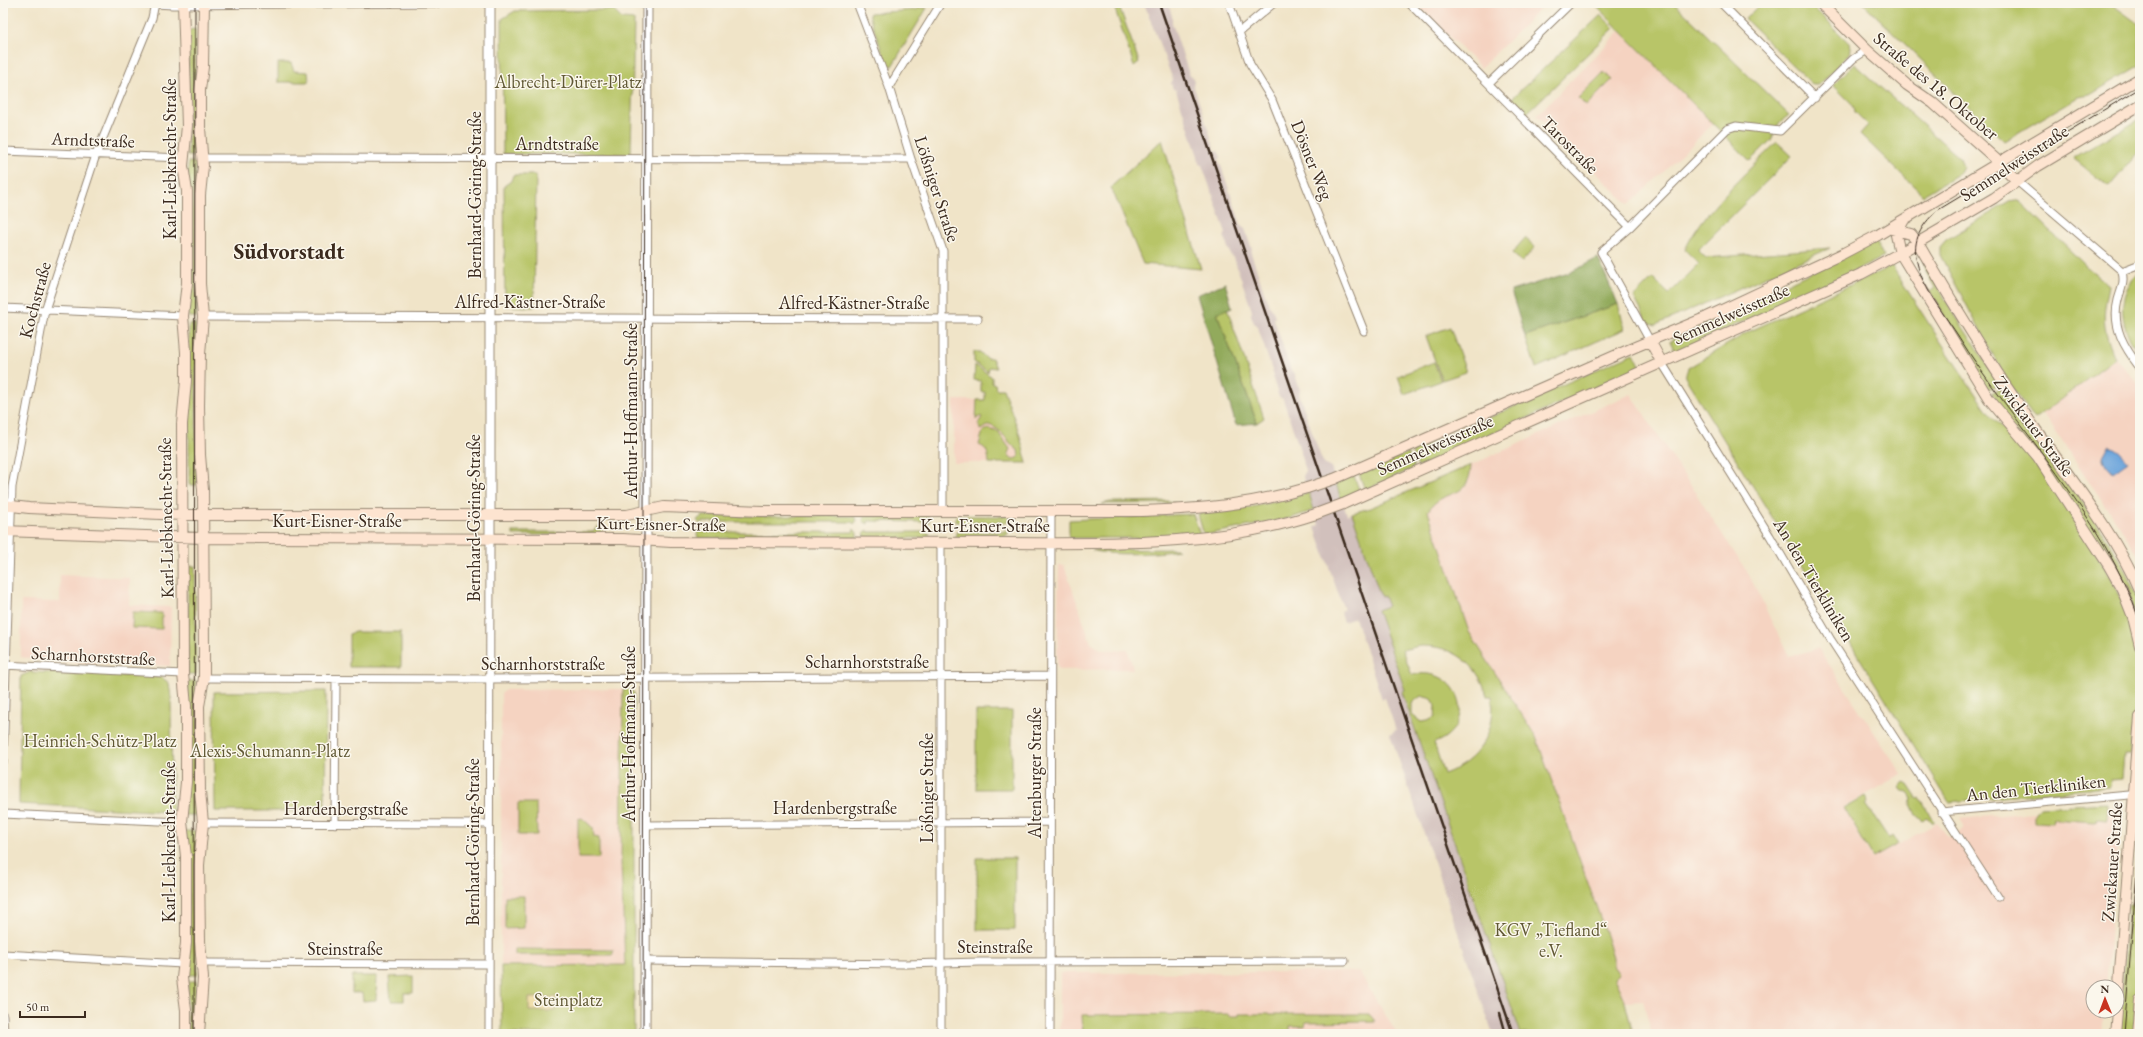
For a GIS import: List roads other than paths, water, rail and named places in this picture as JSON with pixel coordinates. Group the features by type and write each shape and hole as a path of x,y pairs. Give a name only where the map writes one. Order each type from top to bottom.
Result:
{"main road":[{"name":"Straße des 18. Oktober","path":"1820,3 1867,50 1907,85 1933,103 1999,162 2017,181"},
{"name":"Karl-Liebknecht-Straße","path":"184,4 187,126 183,158 187,191 187,268 183,316 186,352 186,381 182,424 182,515 183,674 186,706 186,782 182,822 186,856 186,935 183,964 186,1034"},
{"name":"Karl-Liebknecht-Straße","path":"199,1034 203,978 199,871 203,823 200,791 199,706 204,678 203,515 199,398 203,316 200,284 200,195 203,158 200,128 200,90 204,67 204,4"},
{"name":"Semmelweisstraße","path":"1307,488 1334,479 1706,317 1842,254 1887,229 2140,78"},
{"name":"Semmelweisstraße","path":"1316,514 1343,504 1847,280 1900,253 1994,198 2017,181 2140,105"},
{"path":"1898,230 1909,216"},
{"name":"Zwickauer Straße","path":"1887,229 1898,230 1911,234 1918,242 1977,343 2065,468 2127,565 2140,592"},
{"name":"Zwickauer Straße","path":"1898,230 1896,235 1900,253 1989,399 2038,457 2109,566 2122,589 2130,610 2140,646"},
{"path":"1650,341 1662,363"},
{"name":"Kurt-Eisner-Straße","path":"7,505 75,511 182,515 627,515 664,507 762,511 1147,511 1210,508 1258,501 1307,488"},
{"name":"Kurt-Eisner-Straße","path":"7,531 203,538 490,538 646,540 671,542 1157,542 1204,539 1263,529 1316,514"},
{"name":"Zwickauer Straße","path":"2120,979 2137,794 2140,717"},
{"path":"2138,1034 2140,1001"},
{"name":"Zwickauer Straße","path":"2115,1034 2116,1019"}],"street":[{"path":"137,3 439,3"},
{"name":"Bernhard-Göring-Straße","path":"489,1034 492,317 490,3"},
{"name":"Arthur-Hoffmann-Straße","path":"644,1034 647,3"},
{"name":"Lößniger Straße","path":"857,3 889,88 911,159 943,250 943,511"},
{"path":"889,88 941,3"},
{"name":"Dösner Weg","path":"1229,3 1250,64 1272,100 1364,331"},
{"path":"1239,32 1274,3"},
{"name":"Tarostraße","path":"1409,3 1630,227"},
{"path":"1489,83 1571,3"},
{"path":"1721,3 1815,98"},
{"name":"Kochstraße","path":"3,762 7,505 12,487 45,310 96,155 152,18 155,4"},
{"name":"Semmelweisstraße","path":"1650,341 1601,252 1630,227 1727,129 1736,126 1780,131 1853,59 1867,50"},
{"name":"Arndtstraße","path":"3,151 183,158"},
{"name":"Arndtstraße","path":"203,158 911,159"},
{"name":"Straße des 18. Oktober","path":"2017,181 2122,271"},
{"path":"2140,264 2122,271 2124,283 2118,302 2117,325 2124,345 2140,368"},
{"path":"3,308 183,316"},
{"name":"Alfred-Kästner-Straße","path":"203,316 978,319"},
{"name":"An den Tierkliniken","path":"1662,363 1770,536 1815,614 1941,812 1998,898"},
{"name":"Altenburger Straße","path":"1050,1034 1051,511"},
{"name":"Lößniger Straße","path":"941,543 941,1034"},
{"name":"Scharnhorststraße","path":"4,666 183,674"},
{"name":"Scharnhorststraße","path":"204,678 490,679 1050,676"},
{"path":"336,679 336,824"},
{"name":"An den Tierkliniken","path":"1941,812 2137,794"},
{"path":"3,814 182,822"},
{"name":"Hardenbergstraße","path":"645,825 1050,822"},
{"name":"Hardenbergstraße","path":"203,823 489,824"},
{"path":"3,954 183,964"},
{"name":"Steinstraße","path":"645,961 941,963 1345,961"},
{"name":"Steinstraße","path":"202,963 489,964"},
{"path":"3,1015 4,1034"}],"water":[{"path":"2109,445 2119,451 2128,461 2113,472 2105,463 2103,456"}],"tram line":[{"path":"194,1034 195,3"},
{"path":"643,1034 645,3"},
{"path":"2136,3 2140,6"},
{"path":"2140,88 1938,210 1924,225 1916,243 1918,267 1932,297 1980,369 2082,509 2105,545 2124,583 2140,622"},
{"path":"2124,1034 2140,834"}],"railway":[{"path":"1159,3 1513,1034"},
{"path":"1500,1013 1506,1034"}],"district":[{"name":"Südvorstadt","path":"289,251"}],"park label":[{"name":"Albrecht-Dürer-Platz","path":"568,82"},
{"name":"Heinrich-Schütz-Platz","path":"100,741"},
{"name":"Alexis-Schumann-Platz","path":"270,751"},
{"name":"KGV „Tiefland“ e.V.","path":"1551,940"},
{"name":"Steinplatz","path":"568,1000"}]}
